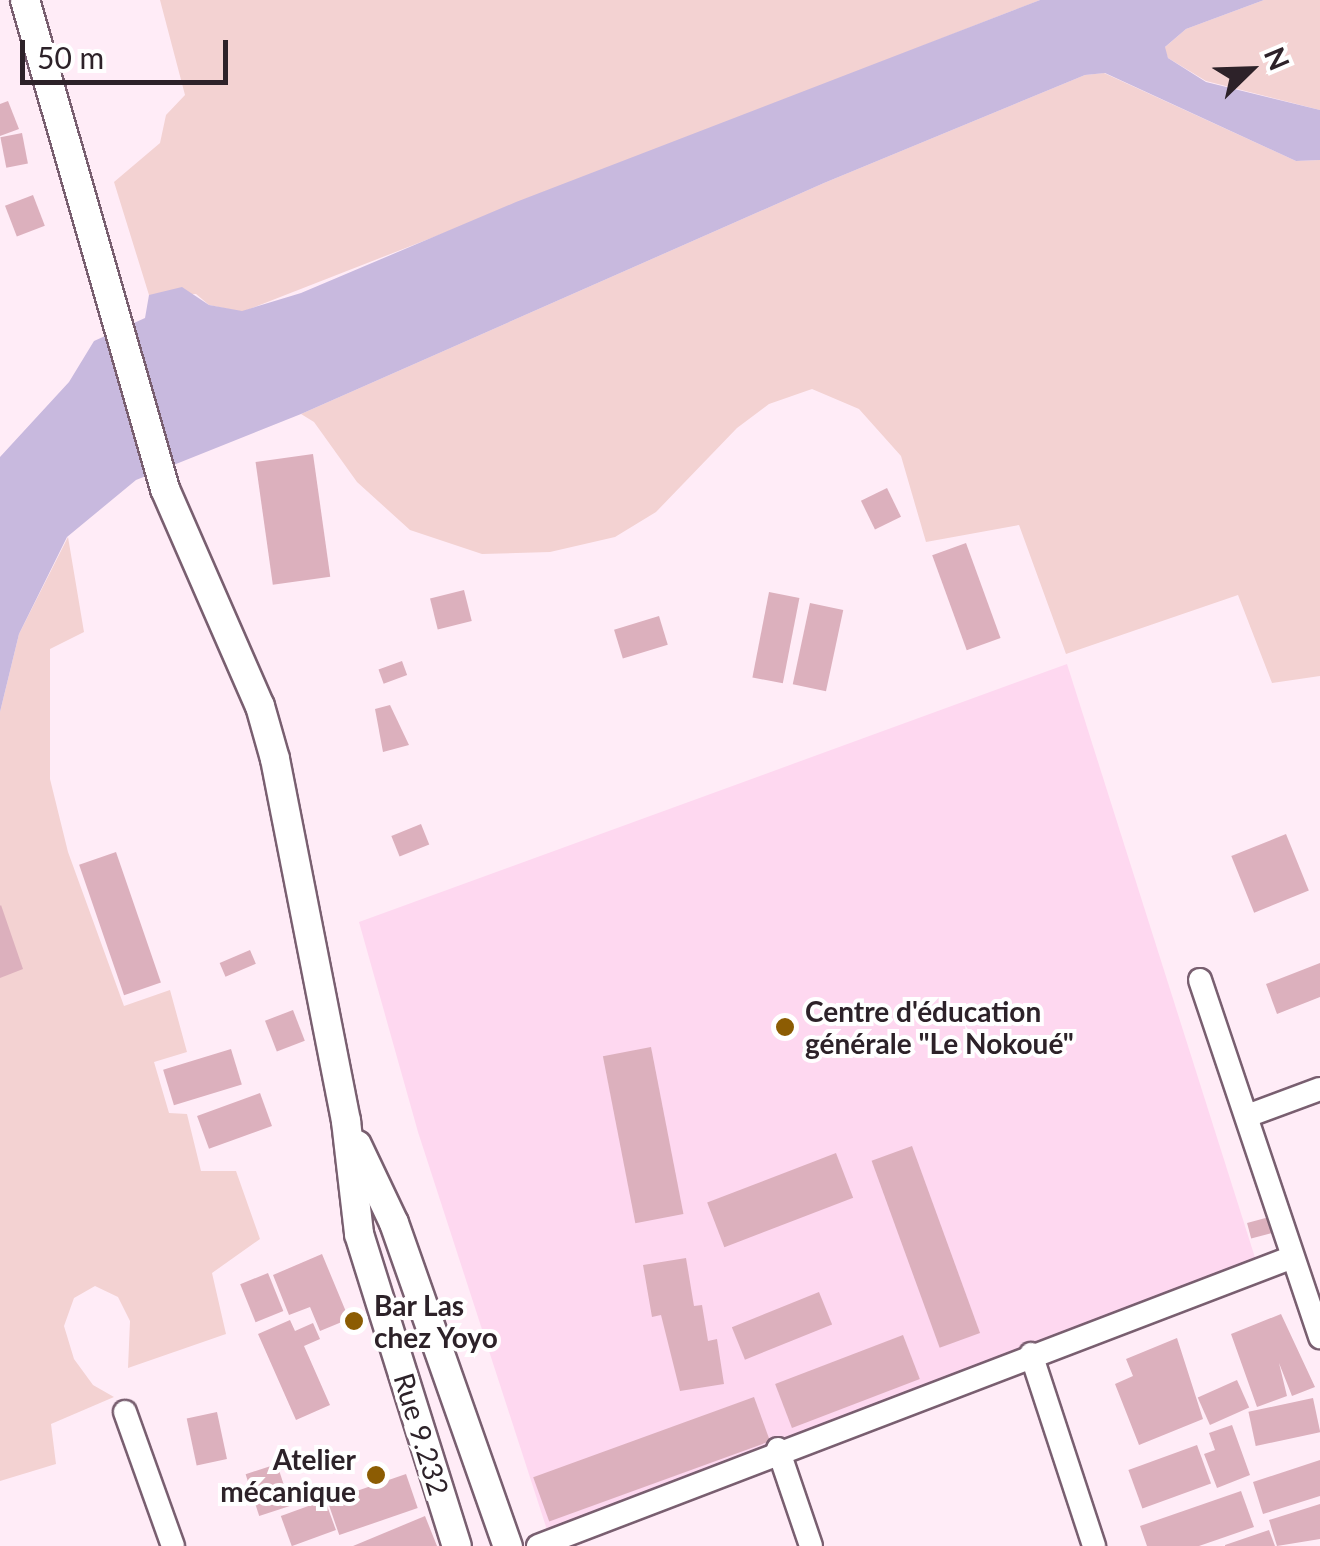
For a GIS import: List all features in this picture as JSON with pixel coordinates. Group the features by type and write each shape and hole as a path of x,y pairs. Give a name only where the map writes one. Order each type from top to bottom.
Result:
{"street":[{"path":"25,0 165,489 260,706 289,812 346,1121"},
{"path":"1200,980 1320,1336"},
{"path":"1247,1116 1320,1089"},
{"name":"Rue 9.232","path":"346,1121 359,1234 457,1546"},
{"name":"Rue 9.232","path":"346,1121 394,1223 508,1546"},
{"path":"538,1546 778,1450 1294,1257"},
{"path":"1031,1354 1094,1546"},
{"path":"125,1412 174,1546"},
{"path":"778,1450 811,1546"}],"shaded area":[{"path":"160,0 1040,0 242,312 209,305 196,294 149,295 114,182 160,143 166,115 185,95"},
{"path":"1040,0 1264,0 1186,29 1165,47 1168,58 1206,82 1320,110 1320,160 1296,161 1105,73 1085,75 824,183 301,414 136,480 67,537 19,634 0,712 0,457 69,382 94,341 145,318 149,295 182,287 209,305 242,311 301,293 516,202"},
{"path":"1264,0 1320,0 1320,110 1206,81 1168,58 1164,48 1186,29"},
{"path":"1104,73 1296,161 1320,160 1320,676 1272,683 1238,595 1066,654 1019,525 926,542 901,456 859,409 812,389 769,404 737,428 656,512 615,537 550,552 482,554 410,530 357,482 314,422 301,414 824,183 1085,75"},
{"path":"68,537 84,632 50,649 50,779 68,852 124,1006 170,990 187,1052 154,1062 169,1113 187,1114 201,1171 236,1171 260,1239 212,1273 226,1334 128,1368 130,1321 118,1297 95,1286 74,1298 64,1326 74,1359 93,1385 114,1397 51,1424 56,1464 0,1481 0,712 19,634"},
{"name":"Centre d'éducation générale \"Le Nokoué\"","path":"1067,664 1258,1267 549,1536 418,1132 359,922"}],"building":[{"path":"8,101 19,129 0,136 0,104"},
{"path":"22,133 28,163 6,168 0,137"},
{"path":"33,195 45,226 17,237 5,206"},
{"path":"313,454 330,577 273,585 256,462"},
{"path":"887,488 901,517 875,529 861,501"},
{"path":"966,543 1001,638 967,650 932,555"},
{"path":"464,590 472,621 438,630 430,598"},
{"path":"769,592 799,598 783,683 752,677"},
{"path":"810,603 843,610 826,691 793,684"},
{"path":"659,616 668,645 623,658 614,630"},
{"path":"402,661 407,675 384,684 379,670"},
{"path":"390,705 409,745 383,752 375,709"},
{"path":"421,824 429,844 400,856 391,836"},
{"path":"1286,834 1309,891 1254,913 1231,856"},
{"path":"116,852 161,982 124,995 79,865"},
{"path":"0,906 23,969 0,978"},
{"path":"250,950 256,964 225,977 220,963"},
{"path":"1320,963 1320,997 1277,1014 1266,984"},
{"path":"293,1010 305,1041 277,1052 265,1021"},
{"path":"651,1047 683,1214 635,1223 603,1056"},
{"path":"231,1049 242,1084 174,1105 163,1070"},
{"path":"260,1093 272,1126 209,1149 197,1116"},
{"path":"912,1146 980,1333 940,1348 872,1161"},
{"path":"836,1153 853,1198 724,1247 707,1202"},
{"path":"1277,1215 1281,1230 1251,1238 1247,1223"},
{"path":"322,1254 349,1319 320,1331 310,1307 289,1315 273,1275"},
{"path":"686,1258 694,1306 702,1305 708,1341 717,1339 724,1384 680,1391 661,1315 652,1317 643,1265"},
{"path":"268,1273 283,1311 256,1322 240,1284"},
{"path":"819,1292 832,1324 745,1360 732,1327"},
{"path":"1281,1314 1315,1387 1292,1396 1279,1363 1287,1396 1257,1407 1231,1334"},
{"path":"290,1320 295,1331 313,1323 320,1339 304,1346 330,1405 296,1420 258,1334"},
{"path":"903,1335 920,1379 792,1428 775,1384"},
{"path":"1177,1338 1203,1419 1139,1445 1115,1384 1133,1376 1126,1359"},
{"path":"1237,1380 1249,1407 1210,1425 1198,1397"},
{"path":"754,1397 770,1441 549,1522 533,1477"},
{"path":"1313,1398 1320,1432 1256,1446 1248,1412"},
{"path":"217,1412 227,1459 197,1465 187,1418"},
{"path":"1232,1425 1250,1475 1217,1488 1204,1454 1215,1450 1209,1433"},
{"path":"1197,1445 1211,1484 1142,1508 1128,1470"},
{"path":"1320,1460 1320,1496 1263,1514 1253,1482"},
{"path":"277,1464 291,1506 259,1516 246,1474"},
{"path":"406,1474 418,1508 339,1535 328,1501"},
{"path":"1241,1491 1254,1527 1199,1546 1147,1546 1140,1526"},
{"path":"325,1500 336,1530 292,1546 281,1516"},
{"path":"1320,1504 1320,1539 1277,1546 1269,1520"},
{"path":"425,1516 437,1546 353,1546"},
{"path":"1269,1530 1275,1546 1225,1546 1225,1545"}],"place":[{"name":"Centre d'éducation générale \"Le Nokoué\"","path":"785,1027"},
{"name":"Bar Las chez Yoyo","path":"354,1321"},
{"name":"Atelier mécanique","path":"376,1475"}]}
